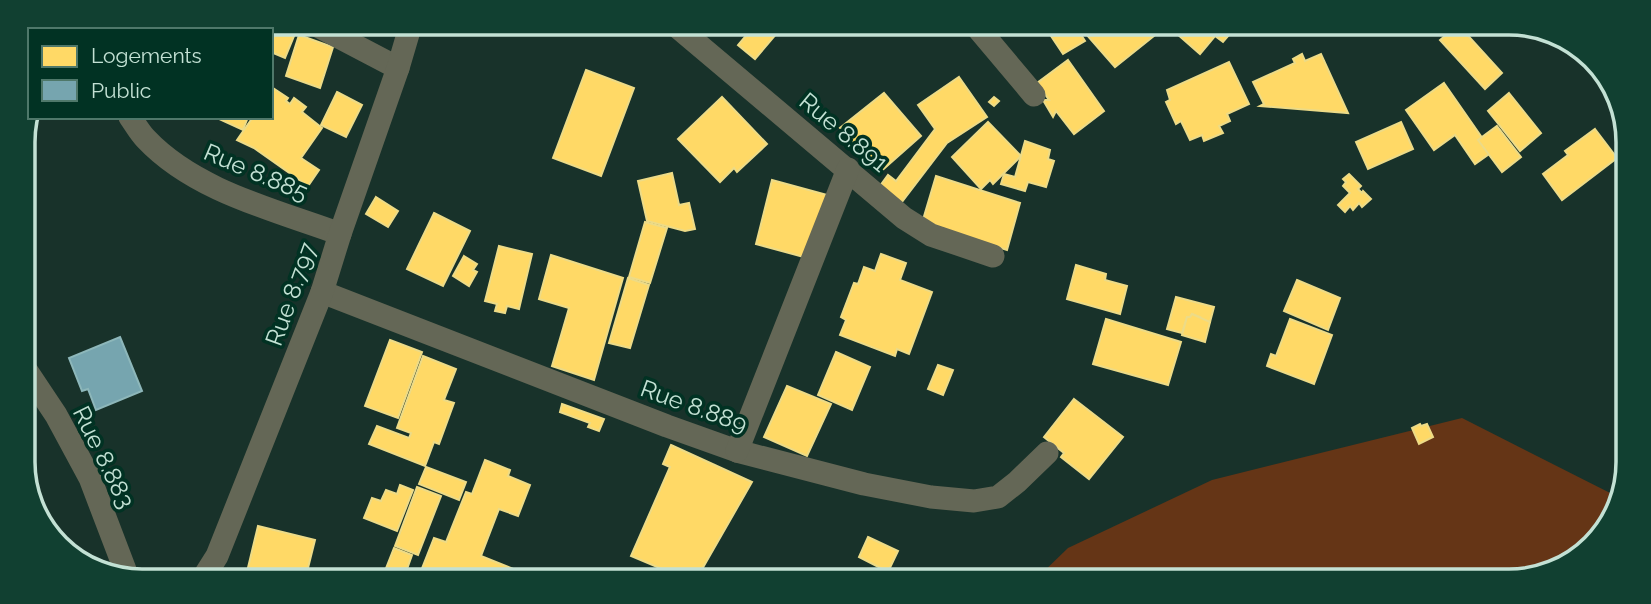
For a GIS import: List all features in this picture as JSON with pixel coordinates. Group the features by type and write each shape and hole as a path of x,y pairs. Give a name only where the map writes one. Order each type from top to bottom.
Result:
{"street":[{"path":"336,35 398,68"},
{"name":"Rue 8.797","path":"209,569 217,556 322,292 408,35"},
{"name":"Rue 8.891","path":"687,35 904,218 931,235 993,256"},
{"path":"984,35 1034,95"},
{"name":"Rue 8.885","path":"131,119 145,139 181,169 234,195 340,234"},
{"path":"737,451 848,169"},
{"name":"Rue 8.889","path":"322,292 737,451 864,484 931,497 974,500 998,497 1047,453"},
{"name":"Rue 8.883","path":"35,384 56,415 90,478 124,567"}],"shaded area":[{"path":"1462,418 1611,493 1594,527 1574,547 1550,561 1516,569 1046,569 1068,548 1212,480"}],"building: Logements":[{"path":"275,35 294,35 285,58 273,53"},
{"path":"299,35 333,47 320,88 286,76"},
{"path":"746,35 775,35 755,59 738,45"},
{"path":"1050,35 1081,35 1085,41 1063,54"},
{"path":"1087,35 1155,35 1115,67"},
{"path":"1178,35 1229,35 1223,42 1215,36 1200,54"},
{"path":"1446,35 1467,35 1502,73 1485,89 1440,40"},
{"path":"1302,54 1305,61 1321,54 1348,113 1260,106 1264,104 1253,82 1295,63 1293,59"},
{"path":"1068,60 1104,111 1074,134 1056,111 1053,117 1043,100 1049,100 1037,83"},
{"path":"1229,62 1249,104 1227,114 1230,121 1219,126 1223,133 1204,141 1202,135 1190,140 1181,121 1176,124 1166,102 1170,100 1167,90"},
{"path":"586,70 634,88 601,176 553,158"},
{"path":"959,77 987,117 947,143 898,207 877,190 888,175 896,181 935,129 918,105"},
{"path":"1444,83 1492,152 1475,164 1455,135 1434,150 1406,110"},
{"path":"273,88 288,98 286,101 290,104 294,98 306,107 302,112 322,128 301,158 319,170 308,186 254,148 237,140 252,119 273,119"},
{"path":"337,92 362,105 346,137 321,125"},
{"path":"884,93 921,136 879,173 840,128"},
{"path":"1509,93 1541,133 1520,151 1488,111"},
{"path":"722,97 767,144 737,172 734,168 720,182 678,139"},
{"path":"994,97 999,101 994,106 989,102"},
{"path":"219,119 247,119 243,130"},
{"path":"988,122 1021,156 993,184 990,180 981,189 952,157"},
{"path":"1401,122 1413,149 1368,169 1356,142"},
{"path":"1497,126 1521,157 1502,172 1478,140"},
{"path":"1595,129 1616,159 1562,200 1543,174 1568,155 1565,151"},
{"path":"1025,141 1050,150 1048,159 1054,161 1046,187 1028,182 1025,191 1001,184 1004,174 1015,177"},
{"path":"672,173 679,205 689,203 695,229 685,231 647,221 638,181"},
{"path":"1349,174 1361,186 1358,189 1371,199 1362,207 1359,203 1353,210 1350,206 1345,212 1338,205 1350,193 1343,186 1346,182 1343,179"},
{"path":"936,176 1020,203 1007,250 922,223"},
{"path":"772,180 827,195 811,259 756,244"},
{"path":"376,197 398,211 388,227 366,214"},
{"path":"434,213 470,231 443,286 407,269"},
{"path":"645,222 667,228 650,283 629,277"},
{"path":"499,246 532,254 519,309 507,306 505,313 495,311 497,304 485,301"},
{"path":"881,254 906,263 900,280 932,292 909,354 897,349 895,356 840,335 846,320 841,317 854,283 858,284 864,267 875,271"},
{"path":"551,255 623,278 594,380 552,366 569,308 539,299"},
{"path":"464,256 477,264 473,270 477,272 469,286 453,276"},
{"path":"1076,265 1106,274 1105,280 1127,286 1120,314 1067,299"},
{"path":"628,278 649,285 630,348 609,343"},
{"path":"1297,280 1340,298 1328,330 1284,311"},
{"path":"1176,297 1214,307 1210,322 1192,314 1187,317 1182,333 1167,329"},
{"path":"1192,314 1210,322 1205,342 1182,335 1187,317"},
{"path":"1106,319 1181,342 1168,385 1093,364"},
{"path":"1290,319 1332,335 1314,384 1267,366 1271,354 1276,356"},
{"path":"390,340 422,352 398,418 365,406"},
{"path":"836,352 870,367 852,410 818,395"},
{"path":"423,356 456,369 444,400 454,403 439,444 434,442 425,466 369,444 377,426 409,438 411,433 397,428"},
{"path":"938,365 953,370 943,395 928,389"},
{"path":"787,386 831,404 807,456 764,437"},
{"path":"1074,399 1123,437 1089,479 1061,457 1064,453 1044,437"},
{"path":"562,404 604,419 599,431 588,427 590,423 560,412"},
{"path":"1427,424 1433,437 1419,444 1412,428"},
{"path":"671,445 752,482 702,569 662,569 631,556 670,467 663,464"},
{"path":"485,460 510,470 508,476 530,485 518,516 499,509 481,556 514,569 422,569 434,538 446,542 466,492 472,494"},
{"path":"426,467 466,482 459,500 419,484"},
{"path":"400,485 413,490 397,531 364,518 372,498 381,501 386,490 397,494"},
{"path":"417,487 441,496 418,555 395,546"},
{"path":"258,526 315,540 308,569 248,569"},
{"path":"868,537 898,551 889,569 882,569 859,557"},
{"path":"394,548 412,555 407,569 386,569"}],"building: Public":[{"path":"120,337 142,391 96,410 88,389 82,391 69,358"}]}
